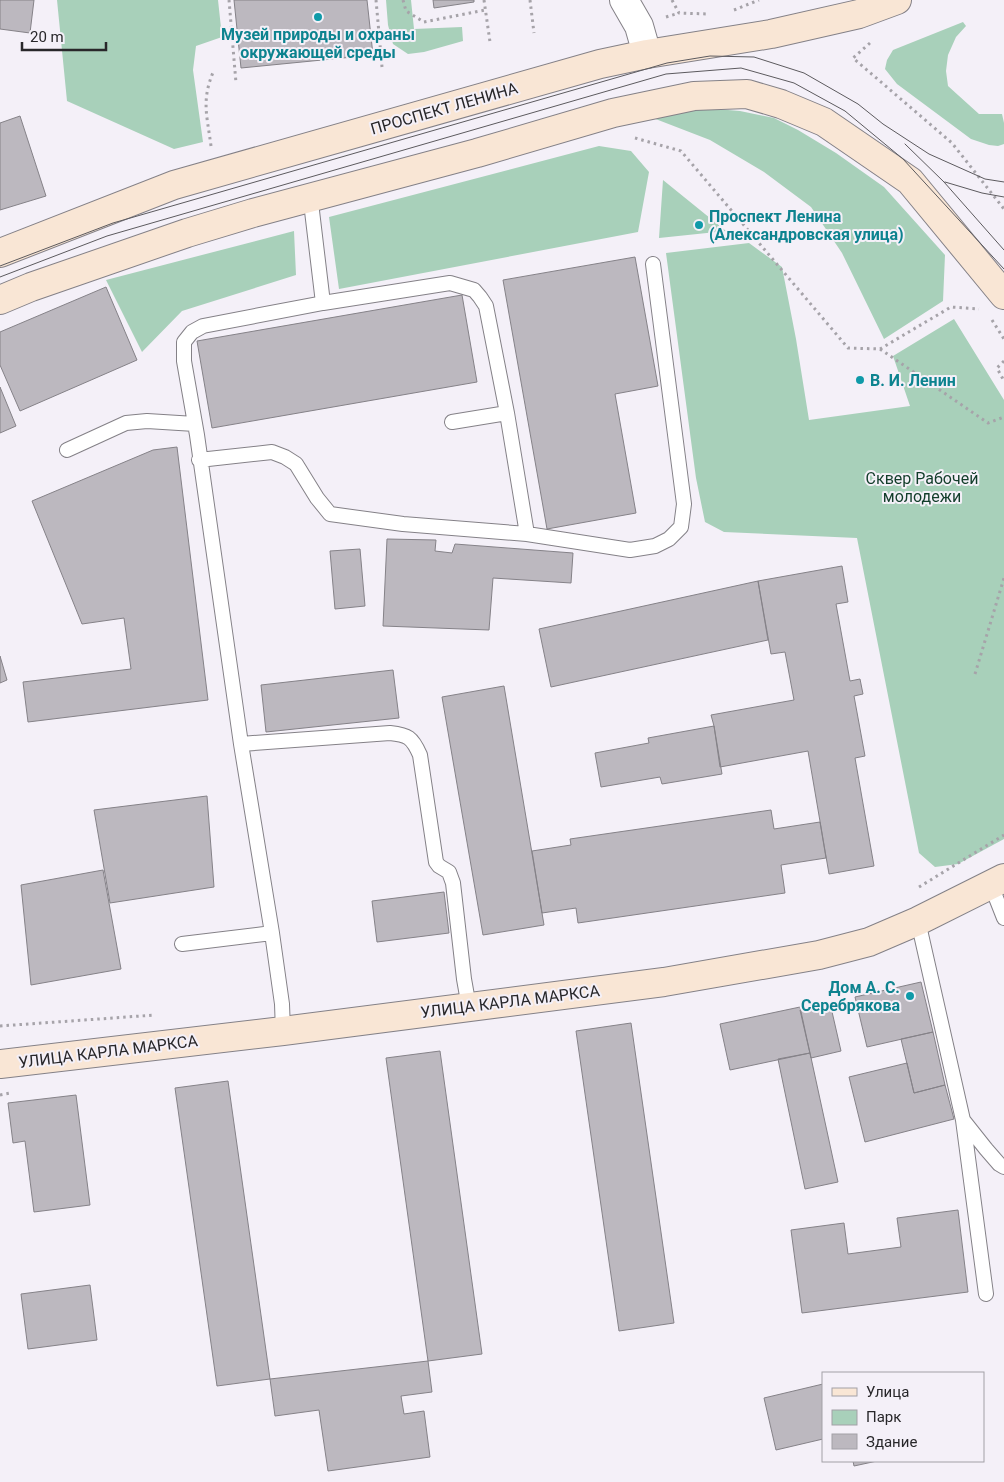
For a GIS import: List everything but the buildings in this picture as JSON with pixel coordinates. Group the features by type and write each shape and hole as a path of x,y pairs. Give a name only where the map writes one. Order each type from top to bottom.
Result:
{"main road":[{"name":"ПРОСПЕКТ ЛЕНИНА","path":"0,253 174,185 600,64 647,54 771,34 859,14 897,0"},
{"path":"0,300 31,287 186,233 253,213 477,153 613,113 694,96 747,94 781,104 824,122 910,182 993,307"},
{"name":"УЛИЦА КАРЛА МАРКСА","path":"0,1064 283,1031 664,982 819,955 869,942 918,921 998,881"}],"street":[{"path":"624,0 639,26 647,54"}],"lane":[{"path":"312,210 323,303"},
{"path":"199,460 272,452 285,457 296,464 317,498 330,514 403,524 527,534 630,550 655,546 669,539 681,527 684,504 653,264"},
{"path":"283,1031 282,1004 272,933 241,744 195,424 184,361 184,342 192,332 202,326 323,303 450,282 474,290 486,306 507,413 527,534"},
{"path":"452,422 507,413"},
{"path":"67,450 126,423 147,421 195,424"},
{"path":"241,744 390,733 402,734 410,738 416,745 420,755 436,862 449,872 453,883 469,1007"},
{"path":"998,881 1004,918"},
{"path":"918,921 963,1120 986,1294"},
{"path":"182,944 272,933"},
{"path":"963,1120 999,1164 1004,1166"}],"path":[{"path":"229,0 236,83"},
{"path":"376,0 382,67"},
{"path":"404,0 406,11 424,22 485,10"},
{"path":"484,0 490,42"},
{"path":"530,0 534,32"},
{"path":"672,0 679,13 707,14 716,12"},
{"path":"725,11 734,10 759,0"},
{"path":"870,43 853,58 952,143 1004,210"},
{"path":"211,147 205,104 207,88 214,70"},
{"path":"628,136 681,151 848,348 880,348 951,307 993,307 1004,339"},
{"path":"880,348 988,423 1004,417"},
{"path":"1004,362 997,368 1004,380"},
{"path":"975,674 1004,578"},
{"path":"915,889 1004,835"},
{"path":"0,1026 159,1015"}],"green space":[{"path":"57,0 218,0 222,37 196,46 193,70 203,142 174,149 67,101"},
{"path":"386,0 411,0 414,29 462,27 463,41 424,52 408,54 393,44 388,25"},
{"path":"963,22 966,26 956,37 948,55 946,71 948,86 979,114 1002,114 1004,144 998,146 971,139 897,84 885,69 887,60 893,50"},
{"path":"704,108 740,111 774,118 836,153 884,187 945,255 943,301 884,339 842,253 811,207 764,172 710,140 640,113"},
{"path":"599,146 631,151 649,172 638,232 339,289 329,217"},
{"path":"663,180 726,231 659,238"},
{"path":"294,231 296,275 182,311 142,352 106,280"},
{"name":"Сквер Рабочей молодежи","path":"749,243 782,267 809,420 910,406 893,356 954,319 1004,400 1004,839 958,864 935,867 919,853 857,538 724,532 705,522 696,478 666,253"}],"tram line":[{"path":"0,266 113,223 667,63 710,56 754,57 804,73 858,104 883,124 929,154 985,179 1004,182"},
{"path":"0,277 107,236 666,74 741,68 794,83 845,111 903,159 1004,269"},
{"path":"905,144 944,182 1004,250"},
{"path":"945,182 982,193 1004,197"}],"place":[{"name":"Музей природы и охраны окружающей среды","path":"318,17"},
{"name":"Проспект Ленина (Александровская улица)","path":"699,225"},
{"name":"В. И. Ленин","path":"860,380"},
{"name":"Дом А. С. Серебрякова","path":"910,996"}]}
